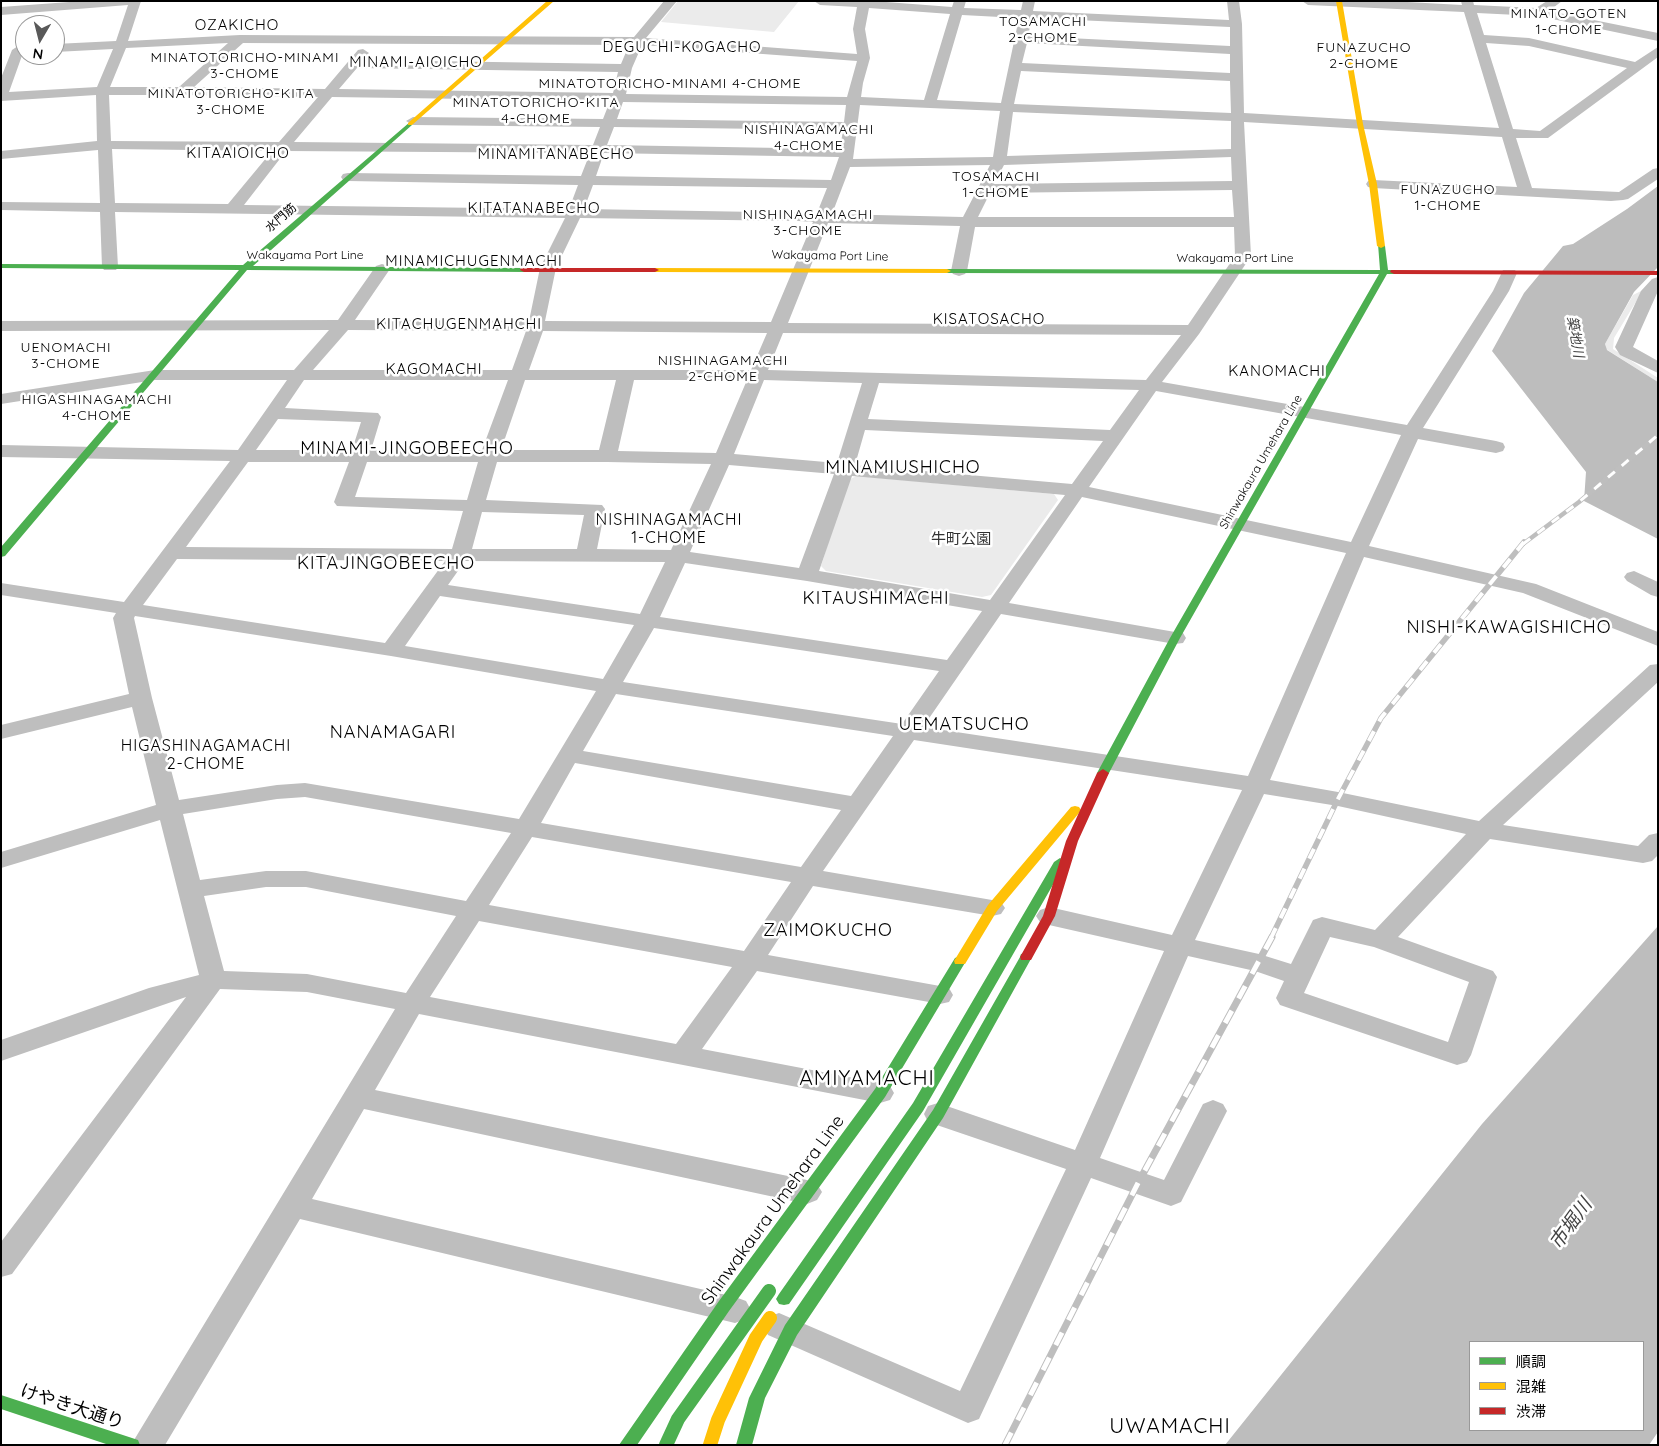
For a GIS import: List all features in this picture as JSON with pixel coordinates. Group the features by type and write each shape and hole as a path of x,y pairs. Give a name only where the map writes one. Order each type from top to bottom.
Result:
{"main road":[{"name":"水門筋","path":"1,554 244,269 551,1"},
{"path":"1339,2 1360,124 1373,184 1384,274"},
{"name":"Wakayama Port Line","path":"1,266 244,269 548,268 1384,274 1658,273"},
{"name":"Shinwakaura Umehara Line","path":"744,1445 757,1398 791,1330 938,1114 1049,916 1072,841 1105,769 1175,638 1384,274"},
{"name":"Shinwakaura Umehara Line","path":"627,1445 724,1306 880,1093 992,908 1055,835 1105,769"},
{"path":"1027,886 1055,835"},
{"path":"710,1445 718,1420 756,1338 918,1108 1072,841"},
{"path":"666,1445 678,1419 772,1287"},
{"name":"けやき大通り","path":"1,1402 132,1445"}],"street":[{"path":"1,11 135,1 121,44 102,91 110,267"},
{"path":"391,650 460,554 489,456 536,326 548,268 575,212 609,123 626,68 637,41 671,1"},
{"path":"820,1 1028,8 1236,24"},
{"path":"683,1055 1151,385 1193,330 1243,256 1235,77 1236,24 1233,1"},
{"path":"1308,1 1468,5 1538,12 1658,37"},
{"path":"1538,12 1556,1"},
{"path":"147,1445 293,1206 412,1004 526,828 648,620 723,459 845,158 856,83 864,58 859,29 865,3"},
{"path":"1468,5 1526,192"},
{"path":"929,104 958,6"},
{"path":"958,271 968,222 999,161 1007,107 1028,8"},
{"path":"65,47 240,39 637,41 864,58"},
{"path":"182,91 240,39"},
{"path":"233,208 282,146 375,39"},
{"path":"1021,39 1236,50"},
{"path":"1480,39 1529,42 1637,66"},
{"path":"1,51 15,50"},
{"path":"15,65 1,97 102,91 182,91 854,101 1237,117 1543,135 1658,51"},
{"path":"354,64 626,68"},
{"path":"1016,67 1235,77"},
{"path":"413,121 849,126"},
{"path":"1,155 104,145 599,149 845,158 999,161 1238,153"},
{"path":"1373,184 1611,197 1623,196 1658,172"},
{"path":"348,177 835,184"},
{"path":"984,189 1239,185"},
{"path":"1,206 575,212 799,216 968,222 1240,222"},
{"path":"213,980 141,698 123,618 243,456 300,374 343,324 382,269"},
{"path":"293,1206 724,1306 791,1330 968,1409 1083,1164 1180,944 1256,784 1357,550 1413,430 1501,291 1509,273"},
{"path":"1658,282 1649,291 1624,347 1626,352 1658,368"},
{"path":"1,326 343,324 1193,330"},
{"path":"1,399 155,375 758,375 1151,385 1413,430 1496,447"},
{"path":"607,456 626,375"},
{"path":"807,574 845,469 872,379"},
{"path":"273,413 372,417 344,502 595,509 586,555"},
{"path":"857,424 1117,436"},
{"path":"1,451 243,456 607,456 723,459 1078,490 1242,524 1529,588 1658,640"},
{"path":"170,553 679,556 807,574 1175,638"},
{"path":"1634,577 1658,591"},
{"path":"1,589 608,686 909,731 1105,769 1256,784 1338,799 1484,830 1643,855 1658,841"},
{"path":"434,589 648,620 953,668"},
{"path":"1380,940 1484,830 1658,670"},
{"path":"1,732 141,698"},
{"path":"568,755 857,805"},
{"path":"1,860 169,809 277,792 305,790 992,908"},
{"path":"190,890 266,879 306,879 472,911 940,995"},
{"path":"1049,916 1180,944 1259,963 1299,976"},
{"path":"1322,926 1380,940 1484,977 1457,1055 1289,998 1322,926"},
{"path":"1,1265 213,980"},
{"path":"1,1051 158,995 213,980 307,983 880,1093"},
{"path":"357,1097 807,1192"},
{"path":"938,1114 1171,1194 1213,1111"}],"green space":[{"path":"678,1 799,1 774,32 661,22"},
{"path":"1643,290 1614,338 1613,349 1658,378 1658,382 1606,349 1605,344 1633,295"},
{"name":"牛町公園","path":"857,476 1054,494 1058,500 991,595 982,597 826,571 821,566 848,480"}],"water":[{"name":"築地川","path":"1658,186 1658,267 1634,292 1605,344 1607,350 1658,382 1658,539 1584,501 1586,472 1492,351 1524,293 1563,246 1573,244 1627,209"},
{"name":"市堀川","path":"1658,926 1658,1432 1649,1445 1225,1445 1482,1124"}],"railway":[{"path":"1523,544 1579,502 1658,435"},
{"path":"1271,938 1338,799 1381,718 1524,542"},
{"path":"1005,1445 1138,1183 1272,937"}],"traffic: fast":[{"path":"1,554 244,269 410,124"},
{"path":"1103,773 1175,638 1384,273 1381,246"},
{"path":"1,266 524,270"},
{"path":"947,271 1394,272"},
{"path":"784,1299 918,1107 1060,862"},
{"path":"744,1445 757,1398 791,1330 938,1114 1026,957"},
{"path":"627,1445 724,1306 880,1093 960,961"},
{"path":"666,1445 678,1419 769,1291"},
{"path":"1,1402 132,1445"}],"traffic: slow":[{"path":"410,124 551,1"},
{"path":"1339,1 1360,124 1373,184 1381,246"},
{"path":"655,270 947,271"},
{"path":"960,961 992,908 1075,810"},
{"path":"710,1445 718,1420 756,1338 770,1318"}],"traffic: jam":[{"path":"524,270 655,270"},
{"path":"1394,272 1658,273"},
{"path":"1026,957 1049,916 1072,841 1103,773"}],"district":[{"name":"MINATO-GOTEN 1-CHOME","path":"1569,22"},
{"name":"OZAKICHO","path":"237,25"},
{"name":"TOSAMACHI 2-CHOME","path":"1043,30"},
{"name":"DEGUCHI-KOGACHO","path":"682,47"},
{"name":"FUNAZUCHO 2-CHOME","path":"1364,56"},
{"name":"MINAMI-AIOICHO","path":"416,62"},
{"name":"MINATOTORICHO-MINAMI 3-CHOME","path":"245,66"},
{"name":"MINATOTORICHO-MINAMI 4-CHOME","path":"670,84"},
{"name":"MINATOTORICHO-KITA 3-CHOME","path":"231,102"},
{"name":"MINATOTORICHO-KITA 4-CHOME","path":"536,112"},
{"name":"NISHINAGAMACHI 4-CHOME","path":"809,138"},
{"name":"KITAAIOICHO","path":"238,153"},
{"name":"MINAMITANABECHO","path":"556,154"},
{"name":"TOSAMACHI 1-CHOME","path":"996,186"},
{"name":"FUNAZUCHO 1-CHOME","path":"1448,198"},
{"name":"KITATANABECHO","path":"534,208"},
{"name":"NISHINAGAMACHI 3-CHOME","path":"808,224"},
{"name":"MINAMICHUGENMACHI","path":"474,261"},
{"name":"KISATOSACHO","path":"989,319"},
{"name":"KITACHUGENMAHCHI","path":"459,324"},
{"name":"UENOMACHI 3-CHOME","path":"66,356"},
{"name":"KAGOMACHI","path":"434,369"},
{"name":"NISHINAGAMACHI 2-CHOME","path":"723,370"},
{"name":"KANOMACHI","path":"1277,371"},
{"name":"HIGASHINAGAMACHI 4-CHOME","path":"97,408"},
{"name":"MINAMI-JINGOBEECHO","path":"407,449"},
{"name":"MINAMIUSHICHO","path":"903,468"},
{"name":"NISHINAGAMACHI 1-CHOME","path":"669,529"},
{"name":"KITAJINGOBEECHO","path":"386,564"},
{"name":"KITAUSHIMACHI","path":"876,599"},
{"name":"NISHI-KAWAGISHICHO","path":"1509,628"},
{"name":"UEMATSUCHO","path":"964,725"},
{"name":"NANAMAGARI","path":"393,733"},
{"name":"HIGASHINAGAMACHI 2-CHOME","path":"206,755"},
{"name":"ZAIMOKUCHO","path":"828,931"},
{"name":"AMIYAMACHI","path":"867,1079"},
{"name":"UWAMACHI","path":"1170,1427"}]}
